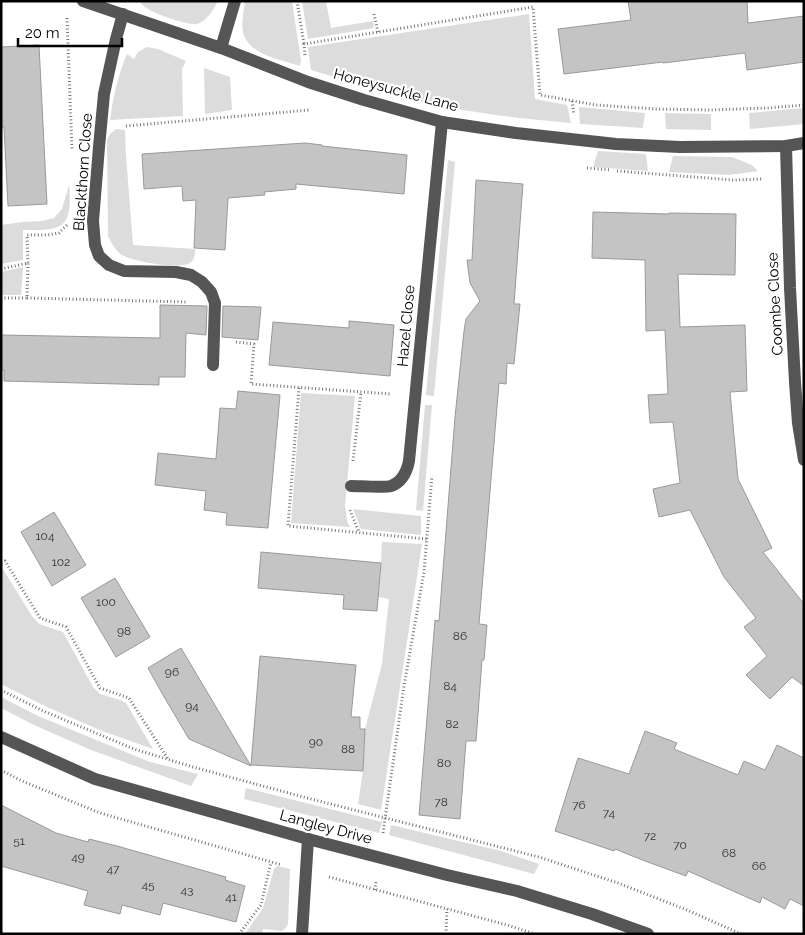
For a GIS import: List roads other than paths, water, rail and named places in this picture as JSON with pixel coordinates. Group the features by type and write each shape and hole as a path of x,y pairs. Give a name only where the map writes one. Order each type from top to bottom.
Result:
{"street":[{"name":"Honeysuckle Lane","path":"83,1 221,48 308,82 442,122 516,133 616,144 680,147 786,146 804,143"},
{"path":"221,48 235,1"},
{"name":"Blackthorn Close","path":"123,14 104,94 94,221 95,245 99,256 109,265 124,271 176,272 191,275 202,282 211,292 215,303 212,365"},
{"name":"Hazel Close","path":"350,486 390,486 400,480 407,470 416,396 442,122"},
{"name":"Coombe Close","path":"786,146 795,382 798,423 804,460"},
{"name":"Langley Drive","path":"1,737 95,780 379,858 517,891 592,914 648,934"},
{"path":"302,934 308,839"}]}
